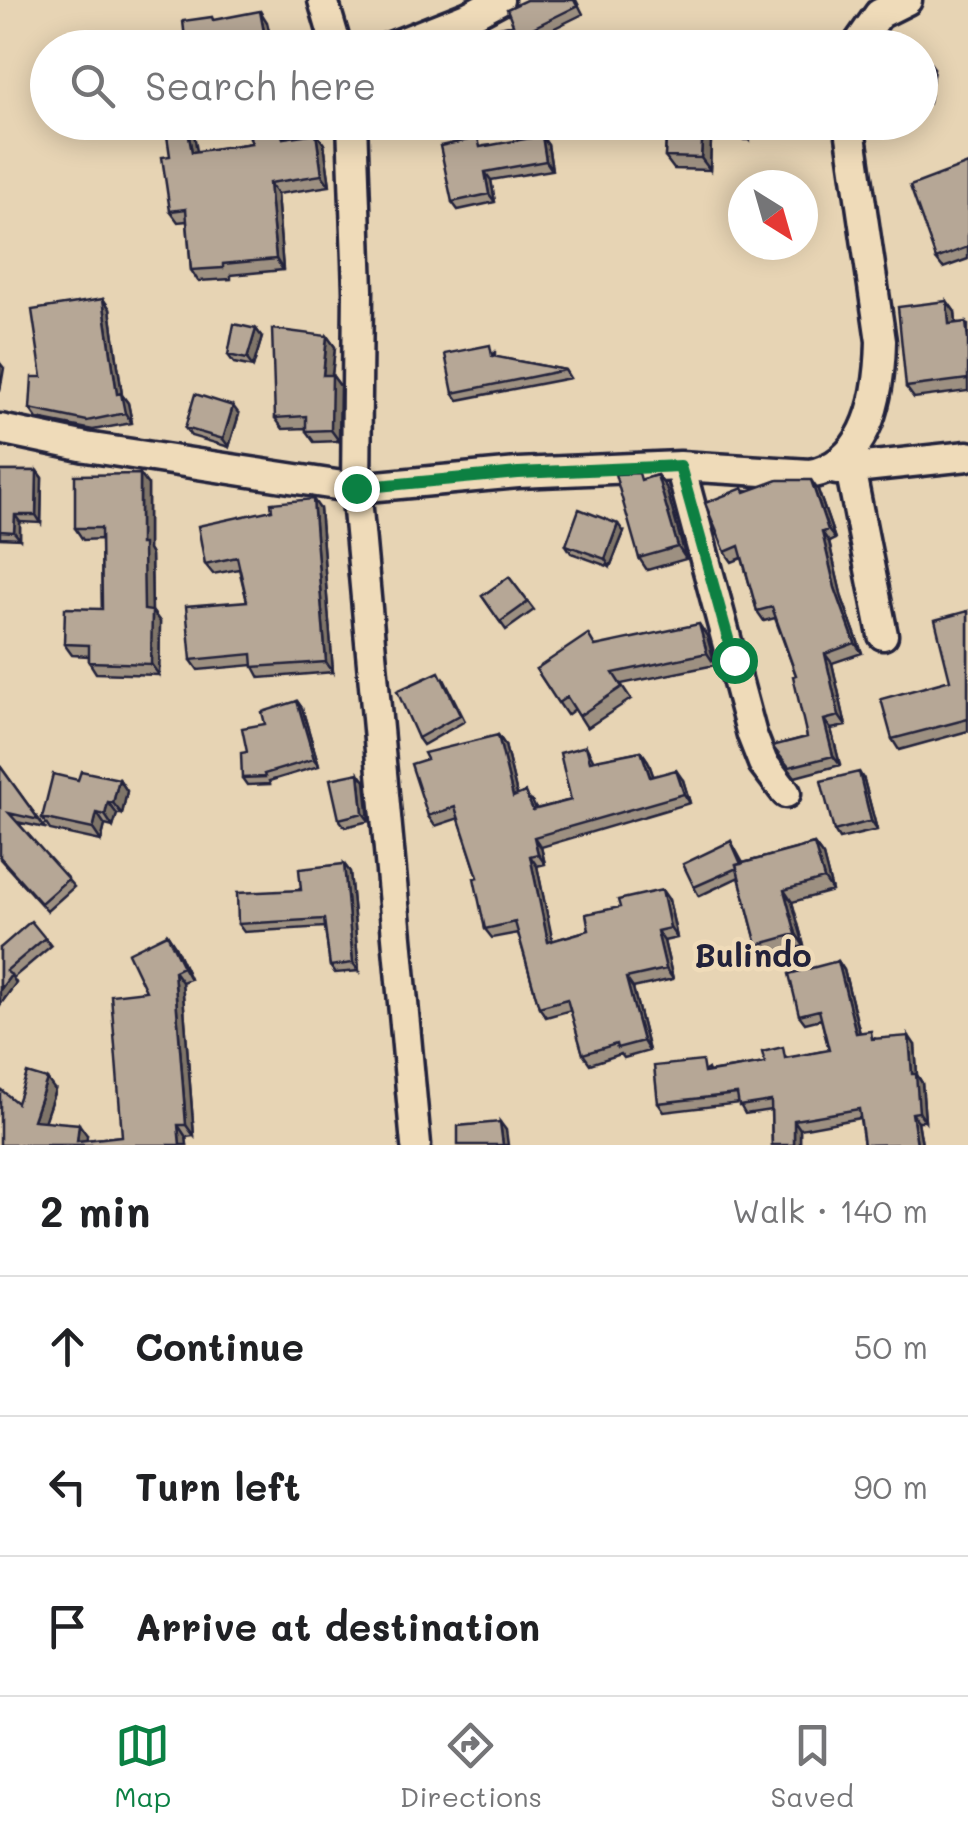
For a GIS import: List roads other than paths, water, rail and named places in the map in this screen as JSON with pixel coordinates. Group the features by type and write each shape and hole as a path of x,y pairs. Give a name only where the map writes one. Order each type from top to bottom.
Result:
{"street":[{"path":"323,0 332,30"},
{"path":"433,30 499,0"},
{"path":"867,30 879,14 907,0"},
{"path":"353,140 358,290 356,488 394,870 416,1145"},
{"path":"851,140 881,341 880,370 878,394 860,437 839,469 883,635"},
{"path":"0,430 356,488 518,473 680,466 810,474 968,456"},
{"path":"680,466 752,735 763,763 786,793"}],"district":[{"name":"Bulindo","path":"753,956"}]}
